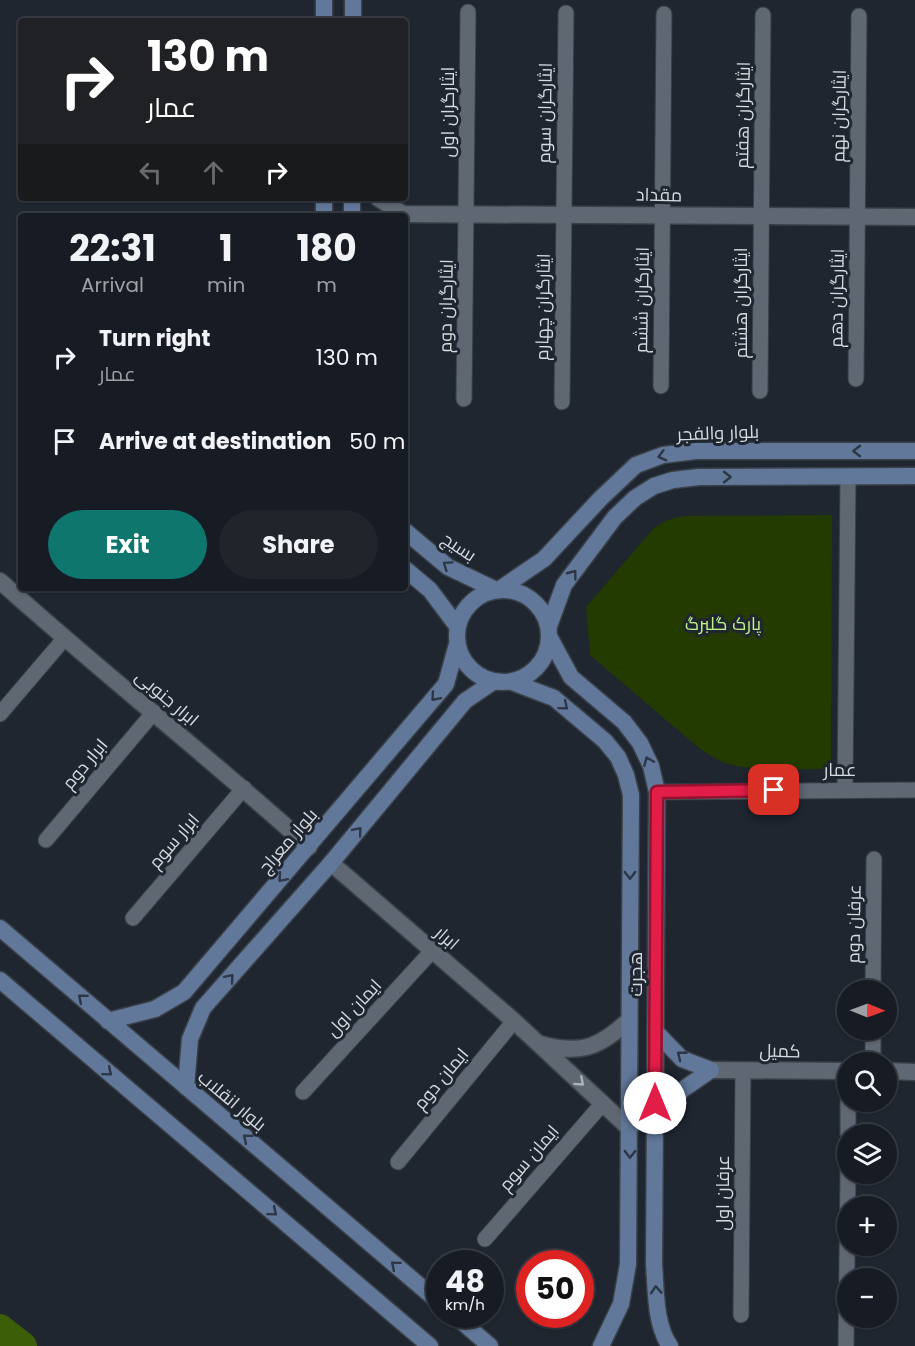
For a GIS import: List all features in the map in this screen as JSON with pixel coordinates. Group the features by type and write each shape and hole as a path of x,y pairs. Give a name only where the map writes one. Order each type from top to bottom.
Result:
{"main road":[{"path":"324,0 324,18"},
{"path":"352,0 352,18"},
{"name":"بلوار والفجر","path":"497,589 544,559 601,498 636,465 663,455 696,451 915,451"},
{"path":"549,632 539,606 522,593 497,589 477,596 464,609 457,626 457,644 464,662 476,675 493,682 512,682 538,667 546,653 549,632 564,585 609,525 635,498 654,486 674,480 699,477 915,476"},
{"name":"بسیج","path":"408,534 448,567 497,589"},
{"path":"408,572 430,590 457,626"},
{"name":"هجرت","path":"549,632 571,677 624,722 640,742 651,766 657,792 654,1264 657,1305 664,1338 670,1346"},
{"name":"بلوار معراج","path":"108,1021 155,1009 184,992 446,684 457,644"},
{"path":"186,1087 190,1039 203,1008 331,863 465,701 493,682"},
{"name":"هجرت","path":"512,682 554,698 605,741 618,757 631,795 628,1264 621,1304 601,1346"},
{"path":"631,795 657,792"},
{"name":"بلوار انقلاب","path":"0,928 426,1291"},
{"path":"0,980 430,1346"},
{"path":"184,992 190,1004 203,1008"},
{"path":"656,1032 682,1059 711,1070"},
{"path":"655,1126 682,1090 711,1070"},
{"path":"469,1328 490,1346"}],"street":[{"name":"ایثارگران اول","path":"466,213 468,12"},
{"name":"ایثارگران سوم","path":"564,214 566,13"},
{"name":"ایثارگران ششم","path":"661,386 664,14"},
{"name":"ایثارگران هفتم","path":"761,215 763,15"},
{"name":"ایثارگران نهم","path":"857,216 859,16"},
{"name":"مقداد","path":"382,201 398,213"},
{"name":"مقداد","path":"408,215 466,213 915,217"},
{"name":"ایثارگران دوم","path":"464,399 466,213"},
{"name":"ایثارگران چهارم","path":"562,402 564,214"},
{"name":"ایثارگران هشتم","path":"759,391 761,215"},
{"name":"ایثارگران دهم","path":"856,379 857,216"},
{"path":"845,789 848,477"},
{"name":"ابرار جنوبی","path":"0,580 64,639 244,788 309,846"},
{"path":"0,714 64,639"},
{"name":"ابرار دوم","path":"46,840 154,712"},
{"name":"ابرار سوم","path":"133,918 244,788"},
{"name":"عمار","path":"657,792 915,790"},
{"name":"عرفان دوم","path":"873,980 874,859"},
{"name":"ابرار","path":"331,863 514,1021 630,1130"},
{"name":"ایمان اول","path":"303,1092 432,951"},
{"path":"536,1043 561,1050 587,1048 610,1038 629,1020"},
{"name":"ایمان دوم","path":"398,1162 514,1021"},
{"name":"کمیل","path":"711,1070 837,1071"},
{"name":"عرفان اول","path":"741,1315 743,1070"},
{"path":"897,1071 915,1072"},
{"name":"ایمان سوم","path":"485,1239 603,1103"},
{"path":"846,1346 848,1184"}],"green space":[{"name":"پارک گلبرگ","path":"832,515 831,769 755,769 719,760 699,748 590,655 586,607 652,530 660,524 673,518 687,516"}],"waterway":[{"path":"0,1328 23,1346"}],"route":[{"path":"655,1103 657,792 774,790"}]}
